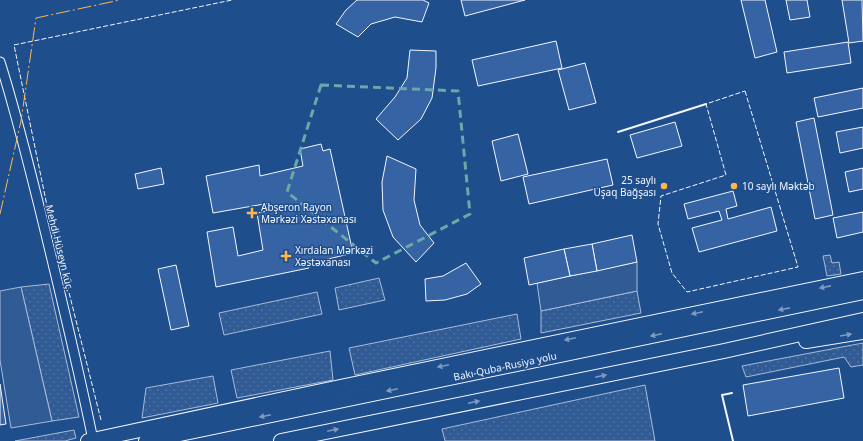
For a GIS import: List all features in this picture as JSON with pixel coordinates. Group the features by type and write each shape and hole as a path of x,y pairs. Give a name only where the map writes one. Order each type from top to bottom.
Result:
{"highway":[{"path":"91,440 353,384 863,279"},
{"name":"Bakı-Quba-Rusiya yolu","path":"146,441 863,292"},
{"path":"281,441 738,348 863,320"},
{"path":"738,348 827,339 863,332"}],"street":[{"name":"Mehdi Hüseyn küç.","path":"0,62 19,128 58,282 74,351 91,440"}],"highlighted area":[{"path":"321,85 458,91 470,214 376,263 287,192"}],"shaded area":[{"path":"830,255 832,263 839,262 841,274 827,276 823,256"},
{"path":"637,262 637,291 541,311 537,283"},
{"path":"379,278 385,300 339,310 335,288"},
{"path":"49,284 79,417 52,421 21,287"},
{"path":"21,287 52,421 11,428 0,360 0,291"},
{"path":"637,291 641,313 541,333 541,311"},
{"path":"317,292 322,314 224,335 219,313"},
{"path":"517,314 521,339 355,375 349,348"},
{"path":"863,343 863,365 851,367 844,357 746,377 742,366"},
{"path":"330,351 333,380 237,398 231,370"},
{"path":"213,376 218,403 142,418 146,388"},
{"path":"645,385 655,441 445,441 442,429"},
{"path":"74,430 76,438 65,441 15,441"}],"building":[{"path":"357,0 423,0 429,3 422,22 395,17 371,24 358,37 336,24 346,10"},
{"path":"461,0 525,0 465,16"},
{"path":"741,0 765,0 777,52 755,58"},
{"path":"786,0 807,0 810,17 790,20"},
{"path":"842,0 862,0 863,41 849,43"},
{"path":"556,41 562,68 478,86 472,60"},
{"path":"848,42 851,63 787,73 784,52"},
{"path":"410,50 436,51 436,68 432,98 421,119 398,140 376,119 395,97 407,78"},
{"path":"585,63 596,103 569,110 558,70"},
{"path":"863,88 863,108 818,117 814,98"},
{"path":"814,118 833,215 815,219 796,122"},
{"path":"675,122 682,146 637,158 630,135"},
{"path":"863,127 863,148 840,153 836,132"},
{"path":"518,134 528,174 501,181 492,141"},
{"path":"321,144 323,151 330,149 353,253 308,264 309,268 216,287 207,232 233,227 238,256 263,250 257,213 271,210 270,203 213,213 206,176 259,165 260,176 303,166 300,149"},
{"path":"387,156 416,169 414,200 420,225 434,243 416,262 393,237 383,210 382,182"},
{"path":"607,159 613,185 529,204 523,177"},
{"path":"161,168 164,184 138,189 135,174"},
{"path":"863,168 863,189 849,192 845,172"},
{"path":"733,191 737,206 726,209 728,219 771,207 777,231 699,252 692,228 722,220 719,211 688,219 684,204"},
{"path":"863,212 863,232 837,238 833,218"},
{"path":"632,235 637,262 597,271 592,244"},
{"path":"592,244 597,271 570,276 564,249"},
{"path":"564,249 570,276 529,285 524,258"},
{"path":"466,263 481,284 467,294 445,300 426,301 425,279 443,276"},
{"path":"176,265 189,326 171,330 158,269"},
{"path":"839,368 844,398 748,416 743,385"},
{"path":"0,384 6,424 0,425"}],"fence":[{"path":"101,420 46,201 14,45 232,0"},
{"path":"745,91 798,267 687,292 672,273 658,224 661,196 726,175 706,104 745,91"}],"wall":[{"path":"618,132 706,104"},
{"path":"732,393 722,395 733,441"}],"power":[{"path":"0,214 21,121 36,18 120,0"}],"place":[{"name":"25 saylı Uşaq Bağşası","path":"664,186"},
{"name":"10 saylı Məktəb","path":"734,186"},
{"name":"Abşeron Rayon Mərkəzi Xəstəxanası","path":"252,213"},
{"name":"Xırdalan Mərkəzi Xəstəxanası","path":"286,256"}]}
